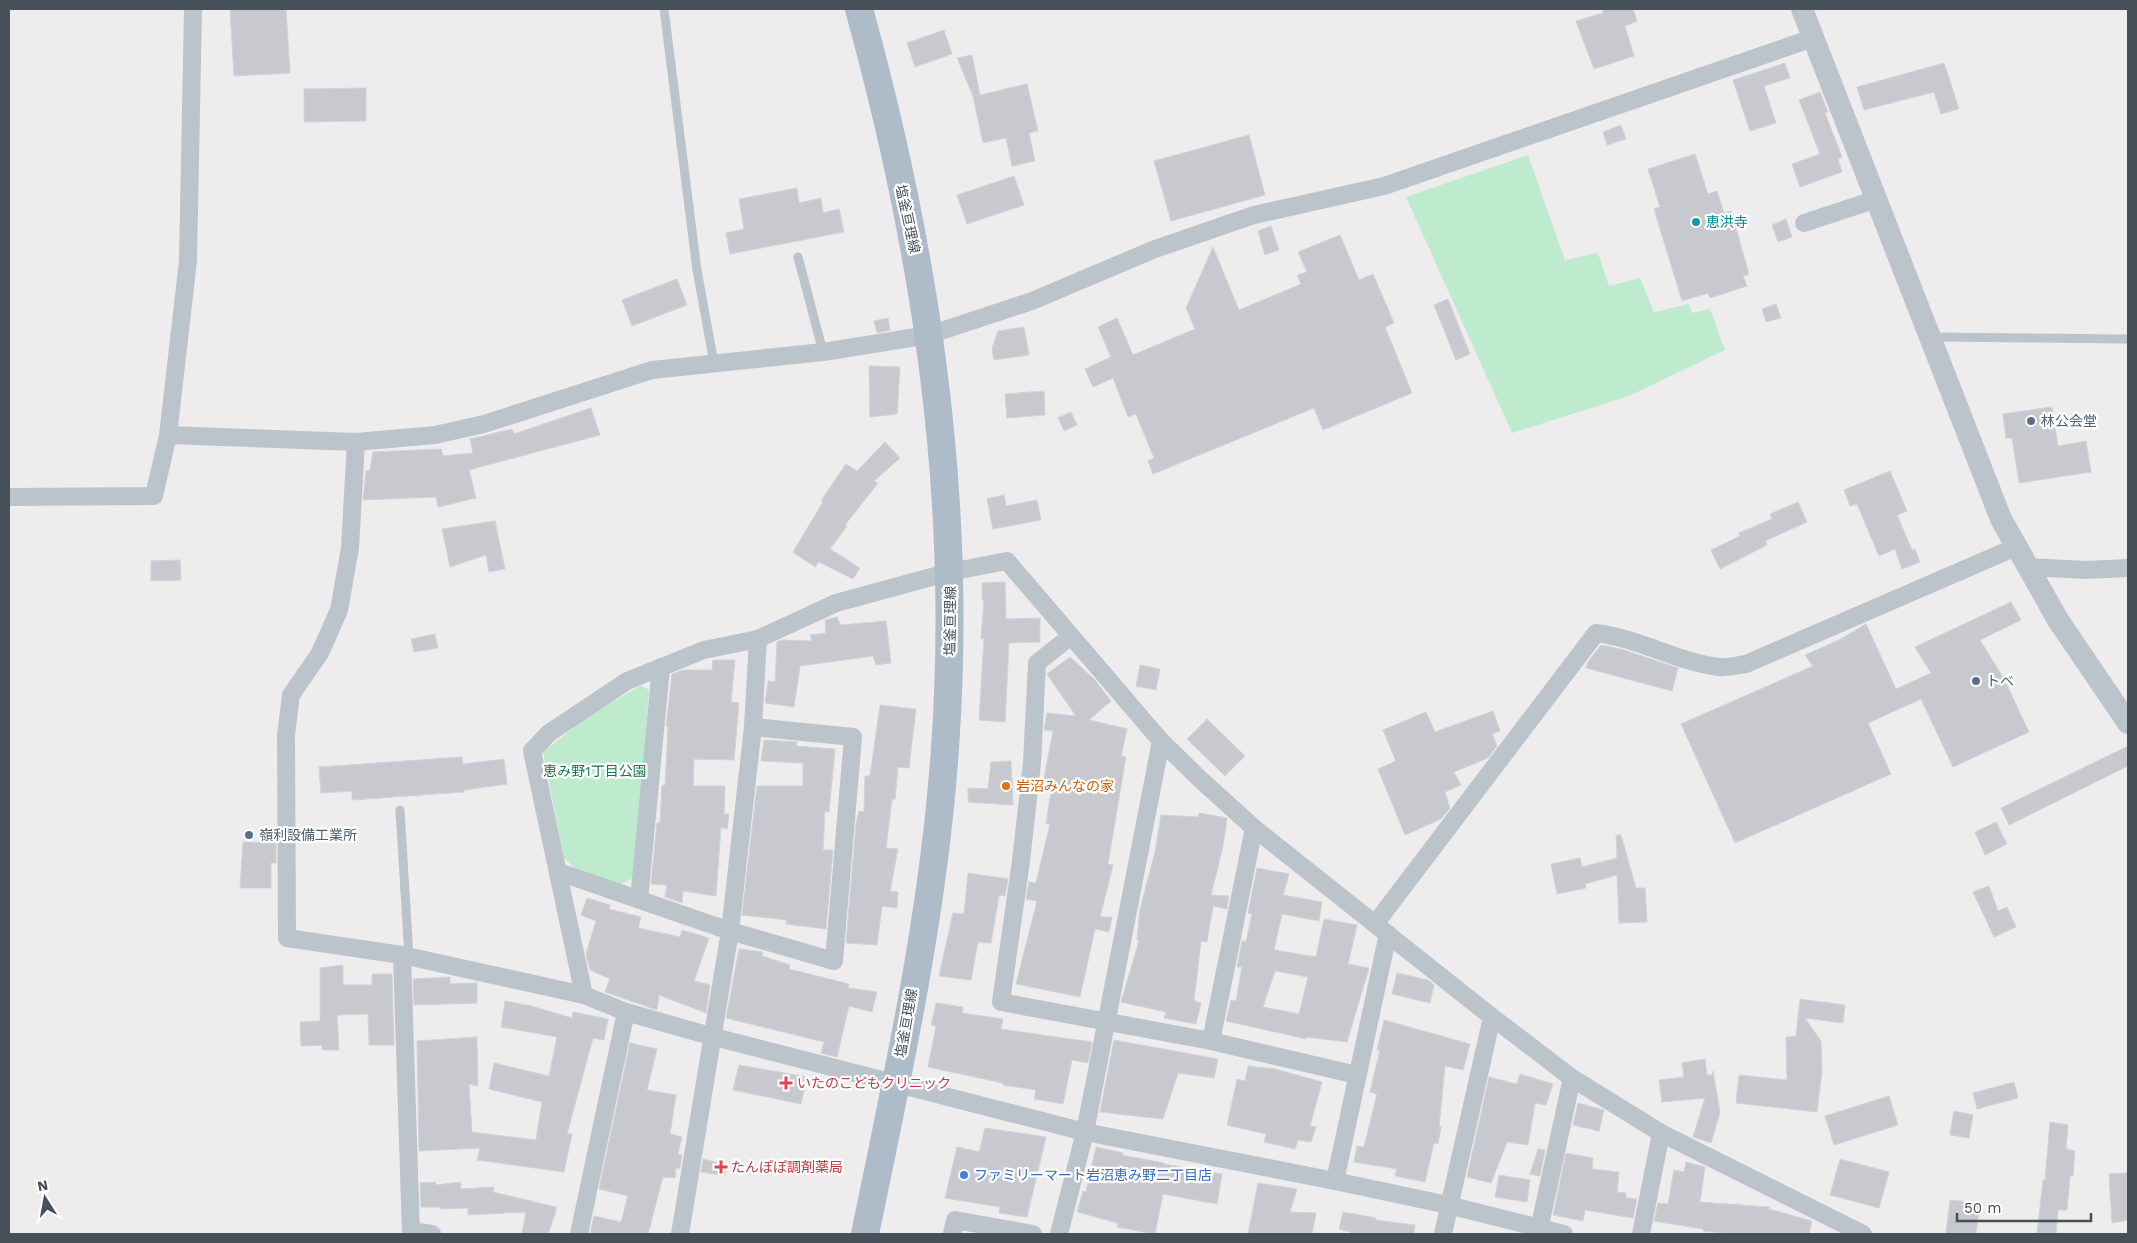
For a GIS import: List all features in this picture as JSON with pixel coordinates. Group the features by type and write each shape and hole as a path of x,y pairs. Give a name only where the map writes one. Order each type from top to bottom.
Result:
{"main road":[{"name":"塩釜亘理線","path":"859,9 908,214 922,283 943,448 950,572 948,707 935,854 896,1083 865,1234"}],"street":[{"path":"9,497 154,496 168,435 188,261 193,9"},
{"path":"1802,9 2001,519 2026,567 2058,620 2128,723"},
{"path":"168,435 356,442 435,435 484,424 652,370 823,352 929,336 1032,301 1155,249 1254,215 1384,186 1813,38"},
{"path":"1804,223 1877,199"},
{"path":"356,442 350,548 339,610 320,653 291,695 286,736 287,938 406,956 584,995 626,1012 714,1037 1085,1132 1335,1180 1448,1205 1539,1232 1564,1234"},
{"path":"1335,1180 1357,1075 1382,929 1596,633 1617,636 1694,662 1721,667 1746,664 2016,547"},
{"path":"584,995 532,751 549,734 627,681 704,650 758,639 836,603 950,572 1007,561 1161,741 1254,828 1492,1017 1572,1078 1661,1133 1863,1234"},
{"path":"2026,567 2086,570 2128,568"},
{"path":"1072,636 1036,663 1032,763 1022,861 1002,1002 1211,1041 1357,1075"},
{"path":"680,1234 730,931 753,727 758,639"},
{"path":"639,900 662,667"},
{"path":"559,872 730,931 834,961 853,737 753,727"},
{"path":"1059,1234 1085,1132 1105,1020 1161,741"},
{"path":"1211,1041 1254,828"},
{"path":"406,956 411,1232 432,1234"},
{"path":"579,1234 626,1012"},
{"path":"1443,1234 1448,1205 1492,1017"},
{"path":"1539,1232 1572,1078"},
{"path":"1642,1234 1661,1133"},
{"path":"952,1234 955,1220 1033,1234"}],"lane":[{"path":"664,9 697,270 714,363"},
{"path":"798,257 823,352"},
{"path":"1930,337 2128,339"},
{"path":"400,810 406,956"}],"green space":[{"path":"1528,155 1565,260 1598,253 1609,286 1640,278 1654,312 1689,304 1692,313 1710,309 1725,350 1629,396 1512,433 1406,197"},
{"name":"恵み野1丁目公園","path":"641,685 649,690 635,877 619,885 575,868 564,858 543,752 585,719"}],"building":[{"path":"230,9 286,9 290,73 234,76"},
{"path":"1602,9 1633,9 1637,21 1625,26 1634,56 1594,69 1576,21 1603,13"},
{"path":"944,30 952,54 915,67 907,43"},
{"path":"972,55 980,95 1027,84 1038,131 1029,133 1035,161 1012,166 1006,138 983,143 973,96 957,58"},
{"path":"1785,63 1790,78 1764,86 1776,123 1750,131 1733,80"},
{"path":"1944,63 1959,109 1941,114 1934,92 1864,110 1857,87"},
{"path":"366,88 366,121 304,122 304,89"},
{"path":"1820,92 1828,112 1825,113 1842,157 1838,159 1842,172 1800,187 1792,164 1820,154 1799,100"},
{"path":"1621,125 1626,139 1607,145 1603,132"},
{"path":"1249,135 1265,195 1171,221 1154,161"},
{"name":"恵洪寺","path":"1695,154 1708,194 1717,191 1724,213 1731,211 1749,274 1743,276 1747,286 1710,298 1708,293 1682,301 1654,209 1660,207 1648,169"},
{"path":"1014,176 1024,205 967,224 957,195"},
{"path":"797,188 799,203 821,198 823,213 839,209 844,232 730,254 726,233 744,229 739,199"},
{"path":"1786,219 1792,237 1778,242 1772,225"},
{"path":"1271,226 1279,250 1265,255 1258,231"},
{"path":"1340,235 1359,280 1373,274 1394,323 1385,327 1412,393 1323,430 1314,408 1153,474 1148,461 1154,458 1136,414 1128,417 1113,378 1093,387 1085,369 1111,357 1098,327 1117,318 1133,355 1195,329 1186,308 1213,247 1239,310 1301,284 1297,275 1307,272 1298,252"},
{"path":"677,279 687,305 632,326 622,300"},
{"path":"1448,299 1470,354 1456,360 1434,305"},
{"path":"1776,304 1781,318 1766,322 1762,309"},
{"path":"888,318 890,330 877,333 874,321"},
{"path":"1024,327 1029,355 994,360 992,348 998,331"},
{"path":"869,366 900,367 897,414 870,417"},
{"path":"1044,391 1045,415 1007,418 1005,394"},
{"path":"2052,407 2058,446 2086,441 2091,472 2019,483 2012,438 2006,438 2003,414"},
{"path":"591,408 600,435 469,470 476,498 438,507 436,497 363,500 366,471 370,470 373,452 441,449 443,456 473,453 470,439 512,429 514,434"},
{"path":"1071,412 1077,425 1064,431 1058,418"},
{"path":"885,442 900,458 874,481 878,483 845,525 847,526 830,549 860,568 853,579 819,562 815,567 793,552 823,502 821,501 846,464 857,471"},
{"path":"1890,471 1907,511 1897,515 1912,550 1915,549 1920,562 1902,569 1895,549 1879,556 1857,504 1850,506 1844,490"},
{"path":"1004,495 1006,506 1037,500 1041,520 993,529 987,499"},
{"path":"1798,502 1807,522 1765,541 1767,545 1720,569 1711,550 1740,536 1739,533 1772,519 1770,514"},
{"path":"495,521 505,569 489,572 486,555 450,567 442,529"},
{"path":"180,560 181,580 151,581 151,561"},
{"path":"1005,582 1006,619 1040,618 1040,642 1009,643 1005,722 979,720 984,639 981,639 984,600 982,600 982,583"},
{"path":"2011,602 2021,620 1980,640 2004,679 2029,732 1953,767 1921,699 1868,723 1891,774 1735,843 1681,724 1813,666 1805,655 1839,640 1866,624 1896,689 1931,673 1915,647"},
{"path":"837,617 840,625 886,621 891,663 876,665 873,656 800,666 794,707 765,703 768,681 775,682 777,642 782,640 812,641 810,635 826,633 825,620"},
{"path":"435,634 438,648 414,652 411,639"},
{"path":"1601,645 1624,650 1678,668 1672,691 1586,668 1588,662"},
{"path":"1070,657 1095,680 1111,701 1089,720 1127,729 1121,756 1126,757 1108,864 1113,865 1100,917 1112,917 1109,932 1095,929 1080,997 1016,984 1037,901 1026,899 1029,882 1036,883 1050,824 1046,824 1052,785 1043,783 1053,731 1044,730 1047,713 1076,716 1047,674"},
{"path":"713,660 735,660 731,702 739,703 734,760 694,759 693,786 725,786 724,814 729,814 727,829 721,827 716,896 683,891 682,903 665,897 667,885 651,884 657,823 660,823 662,785 665,785 668,727 666,726 672,674 683,670 712,670"},
{"path":"1140,665 1160,669 1156,690 1136,686"},
{"path":"880,705 916,709 909,768 898,767 895,799 892,799 886,848 898,849 890,891 898,892 897,908 882,906 877,945 846,943 856,824 859,811 864,812 865,776 870,776"},
{"path":"1493,711 1500,731 1492,734 1497,746 1488,758 1454,772 1461,785 1445,792 1450,808 1441,819 1405,835 1378,769 1396,761 1383,730 1426,712 1435,732"},
{"path":"1207,719 1245,756 1225,776 1187,739"},
{"path":"764,740 797,742 796,746 835,749 829,812 825,811 823,850 833,850 826,929 786,924 787,920 742,915 757,786 803,786 803,763 761,761"},
{"path":"2128,746 2128,766 2009,825 2001,808"},
{"path":"462,757 463,764 504,759 507,784 464,790 464,792 352,800 352,791 321,793 319,767"},
{"path":"1011,761 1013,805 968,802 968,788 988,789 991,762"},
{"path":"1199,813 1227,818 1223,846 1211,895 1229,896 1227,909 1213,906 1207,942 1201,941 1194,1001 1201,1003 1196,1024 1164,1018 1166,1012 1121,1002 1139,941 1137,940 1140,909 1155,852 1161,815 1198,817"},
{"path":"1996,822 2007,844 1985,855 1975,832"},
{"path":"1616,835 1621,835 1636,888 1645,888 1647,922 1619,923 1617,875 1585,884 1586,888 1557,894 1551,864 1580,858 1582,867 1617,858"},
{"path":"243,842 276,843 276,863 271,863 271,888 240,888"},
{"path":"1257,868 1289,874 1283,895 1322,902 1319,921 1282,914 1274,950 1316,957 1324,919 1357,925 1348,964 1369,968 1347,1042 1307,1037 1306,1039 1226,1021 1231,1000 1236,1001 1242,967 1237,967 1242,941 1246,942 1252,914 1248,913","holes":["1275,971 1308,977 1299,1014 1263,1007"]},
{"path":"968,873 1008,879 1005,896 999,895 991,943 978,942 971,980 939,976 953,913 964,914"},
{"path":"1989,886 1998,911 2007,907 2016,927 1994,937 1973,892"},
{"path":"587,898 610,905 609,909 641,917 638,928 680,937 682,930 709,938 694,981 710,985 706,1013 659,995 657,1010 605,992 610,979 590,970 586,954 596,921 581,915"},
{"path":"739,949 763,952 762,956 790,965 789,969 849,984 848,988 877,992 872,1012 849,1006 837,1057 821,1053 824,1042 726,1018"},
{"path":"343,965 343,985 372,985 372,974 392,974 394,1045 369,1045 368,1014 337,1015 339,1050 322,1050 322,1045 301,1046 300,1022 320,1021 320,968"},
{"path":"1397,973 1428,980 1434,985 1430,1003 1392,994"},
{"path":"450,977 450,984 477,983 477,1003 414,1005 413,979"},
{"path":"1800,999 1845,1005 1843,1023 1805,1018 1821,1041 1822,1070 1817,1112 1736,1103 1739,1075 1787,1080 1786,1037 1796,1036"},
{"path":"505,1001 531,1006 572,1018 573,1012 608,1019 604,1040 593,1038 567,1134 572,1134 564,1172 477,1160 480,1148 419,1151 417,1041 477,1037 478,1086 469,1084 472,1132 536,1140 542,1102 489,1089 494,1063 549,1076 557,1037 501,1027"},
{"path":"936,1003 963,1007 962,1013 1003,1019 1001,1029 1092,1042 1088,1063 1072,1060 1063,1104 1034,1099 1036,1090 1003,1085 1003,1083 928,1067 936,1026 931,1025"},
{"path":"1384,1020 1470,1044 1463,1070 1445,1066 1439,1126 1441,1127 1438,1144 1434,1143 1425,1182 1395,1176 1397,1169 1354,1162 1357,1146 1364,1147 1377,1094 1370,1092 1380,1050 1377,1050"},
{"path":"1114,1040 1218,1059 1214,1078 1178,1073 1163,1119 1100,1112"},
{"path":"630,1043 657,1049 647,1090 676,1095 670,1134 682,1137 678,1154 682,1155 680,1168 676,1168 675,1178 663,1177 648,1234 590,1234 594,1216 621,1222 628,1196 599,1189"},
{"path":"1705,1059 1707,1075 1712,1075 1713,1071 1720,1112 1711,1143 1693,1137 1705,1098 1662,1102 1659,1080 1684,1077 1682,1063"},
{"path":"739,1065 807,1077 801,1104 733,1090"},
{"path":"1248,1066 1275,1069 1322,1082 1310,1126 1316,1127 1311,1142 1298,1140 1295,1149 1264,1142 1266,1134 1227,1125 1237,1079 1245,1081"},
{"path":"1520,1074 1553,1084 1546,1105 1535,1103 1528,1145 1507,1142 1491,1183 1467,1177 1489,1077 1517,1084"},
{"path":"2014,1082 2018,1098 1977,1109 1973,1093"},
{"path":"1889,1096 1898,1125 1834,1145 1825,1116"},
{"path":"1578,1103 1604,1110 1599,1131 1573,1125"},
{"path":"1954,1111 1973,1115 1969,1138 1950,1135"},
{"path":"2050,1122 2068,1125 2066,1149 2075,1151 2073,1176 2070,1176 2067,1210 2058,1210 2056,1234 2037,1234 2043,1180 2045,1180"},
{"path":"985,1128 1046,1137 1027,1217 999,1213 1000,1207 945,1198 957,1147 979,1152"},
{"path":"1096,1147 1164,1164 1222,1174 1217,1204 1163,1194 1155,1234 1117,1227 1118,1223 1077,1212 1083,1191 1086,1192"},
{"path":"1538,1149 1545,1150 1540,1176 1530,1174"},
{"path":"1566,1153 1593,1158 1592,1169 1619,1172 1617,1192 1626,1193 1626,1198 1637,1199 1633,1218 1585,1210 1583,1221 1553,1215"},
{"path":"703,1159 727,1165 725,1176 701,1172"},
{"path":"1840,1159 1889,1172 1879,1208 1830,1195"},
{"path":"1686,1162 1705,1167 1700,1202 1769,1207 1769,1209 1812,1221 1809,1234 1735,1234 1703,1231 1703,1229 1654,1221 1658,1203 1668,1204 1674,1170 1684,1172"},
{"path":"2128,1173 2128,1220 2112,1223 2109,1174"},
{"path":"1499,1175 1530,1180 1527,1202 1495,1197"},
{"path":"435,1182 436,1185 460,1182 461,1189 494,1187 493,1192 556,1207 556,1211 548,1234 522,1233 526,1212 468,1215 468,1208 441,1209 441,1207 421,1207 420,1183"},
{"path":"1258,1183 1297,1189 1290,1212 1316,1213 1312,1234 1248,1234"},
{"path":"1950,1200 1980,1203 1976,1234 1946,1234"},
{"path":"1343,1212 1376,1218 1375,1220 1415,1225 1414,1234 1351,1234 1351,1232 1339,1229"}],"place":[{"name":"恵洪寺","path":"1696,222"},
{"name":"林公会堂","path":"2031,421"},
{"name":"トベ","path":"1976,681"},
{"name":"岩沼みんなの家","path":"1006,786"},
{"name":"嶺利設備工業所","path":"249,835"},
{"name":"いたのこどもクリニック","path":"786,1083"},
{"name":"たんぽぽ調剤薬局","path":"721,1167"},
{"name":"ファミリーマート岩沼恵み野二丁目店","path":"964,1175"}]}
